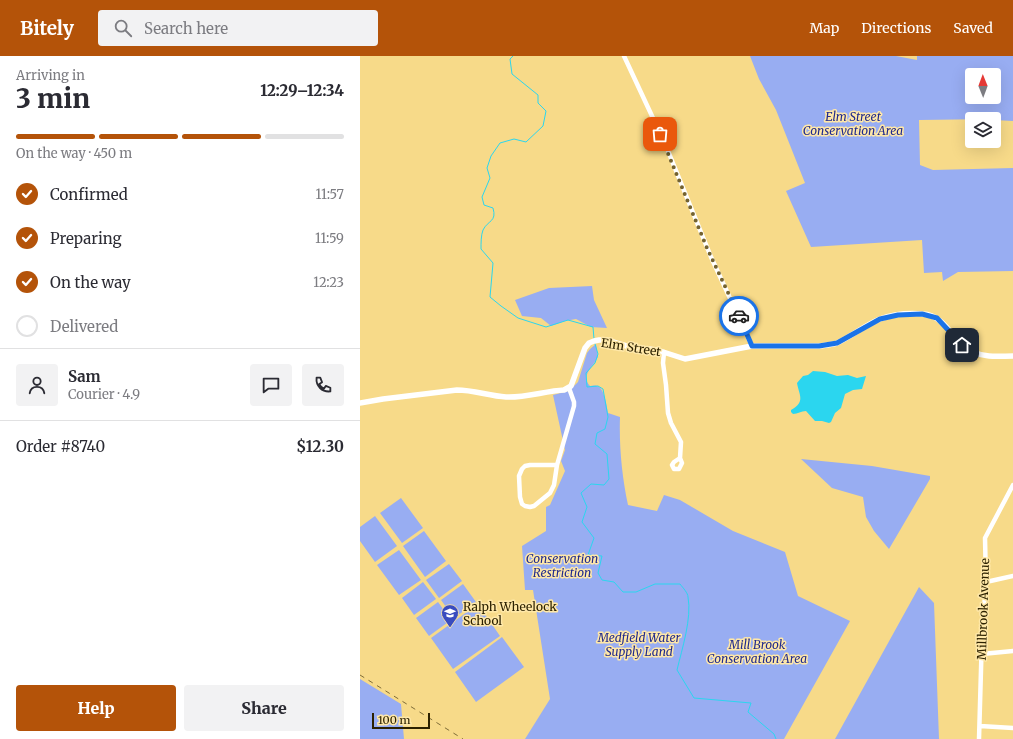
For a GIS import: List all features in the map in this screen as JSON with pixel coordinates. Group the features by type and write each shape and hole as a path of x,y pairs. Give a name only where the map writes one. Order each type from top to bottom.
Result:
{"street":[{"path":"624,56 666,146 711,257 752,346"},
{"name":"Elm Street","path":"569,388 573,382 583,351 589,343 594,341 606,340 630,347 664,352 685,359 752,346 829,345 837,343 880,319 898,315 925,314 937,318 962,345 972,352 983,355 1013,356"},
{"path":"664,352 663,363 668,413 671,423 681,442 680,458"},
{"path":"360,403 383,398 457,390 468,390 494,396 508,397 564,390 569,388 574,406 557,465 556,478 550,494 534,506 530,507 522,504 519,476 522,469 525,466 530,465 557,465"},
{"name":"Millbrook Avenue","path":"979,739 986,582 985,538 1013,485"},
{"path":"986,582 1013,576"},
{"path":"982,654 1013,651"},
{"path":"980,726 1013,728"}],"green space":[{"name":"Elm Street Conservation Area","path":"750,56 896,56 917,60 917,56 1013,56 1013,121 1001,120 1001,112 965,112 965,119 919,120 920,165 933,170 1013,168 1013,271 958,272 943,281 942,272 924,273 922,240 811,247 786,191 805,183 776,110 759,79"},
{"path":"592,286 594,300 607,328 591,327 576,319 551,326 541,318 522,316 515,300 549,288"},
{"path":"596,344 598,357 588,372 586,379 590,386 599,387 602,390 608,413 620,417 621,461 628,505 657,511 664,495 680,500 733,531 785,552 798,596 850,621 784,739 525,739 550,699 533,590 525,590 522,546 546,531 546,507 550,505 565,471 561,461 565,450 553,395 569,391 578,382 587,353"},
{"path":"801,459 872,466 930,476 930,479 889,549 874,531 866,517 863,497 832,488"},
{"path":"401,498 423,528 402,543 380,513"},
{"path":"375,516 397,546 375,562 360,541 360,527"},
{"path":"424,531 446,561 425,577 403,546"},
{"path":"399,550 421,580 399,595 377,565"},
{"path":"449,564 462,581 439,598 426,580"},
{"path":"423,582 436,599 414,615 402,598"},
{"path":"463,584 476,602 454,618 441,600"},
{"path":"919,587 934,603 939,739 835,739"},
{"path":"438,602 451,620 429,636 416,618"},
{"path":"478,604 500,636 453,669 431,638"},
{"path":"502,637 524,667 476,702 455,672"},
{"path":"360,679 401,704 404,739 360,739"}],"shaded area":[{"path":"813,371 825,372 837,376 848,375 857,378 866,376 862,389 853,390 845,394 841,408 835,413 831,422 829,423 815,421 806,411 796,414 791,412 791,410 799,404 800,401 797,383 803,376 808,375"}],"waterway":[{"path":"513,56 510,59 512,74 538,95 538,103 546,111 543,126 526,142 514,139 500,143 491,156 487,168 490,178 482,197 484,205 493,208 494,216 483,230 481,237 481,249 493,263 490,297 518,318 546,327 568,320 593,327 594,339"},
{"path":"595,344 598,354 595,363 586,373 587,387 598,386 603,389 608,417 605,429 597,433 595,444 607,454 609,479 604,485 591,484 581,493 587,507 582,522 594,538 588,555 602,556 598,573 602,580 614,582 623,592 636,592 655,584 680,584 688,595 689,614 686,634 677,670 694,698 751,703 748,712 774,734 776,739"}],"railway":[{"path":"360,675 463,739"}],"way so far":[{"path":"660,134 707,248 739,316"}],"place":[{"name":"Ralph Wheelock School","path":"450,628"}],"route":[{"path":"739,316 752,346 829,345 837,343 856,331 880,319 898,315 922,314 937,318 962,345"}],"park label":[{"name":"Conservation Restriction","path":"562,565"},
{"name":"Medfield Water Supply Land","path":"639,644"},
{"name":"Mill Brook Conservation Area","path":"757,651"}]}
